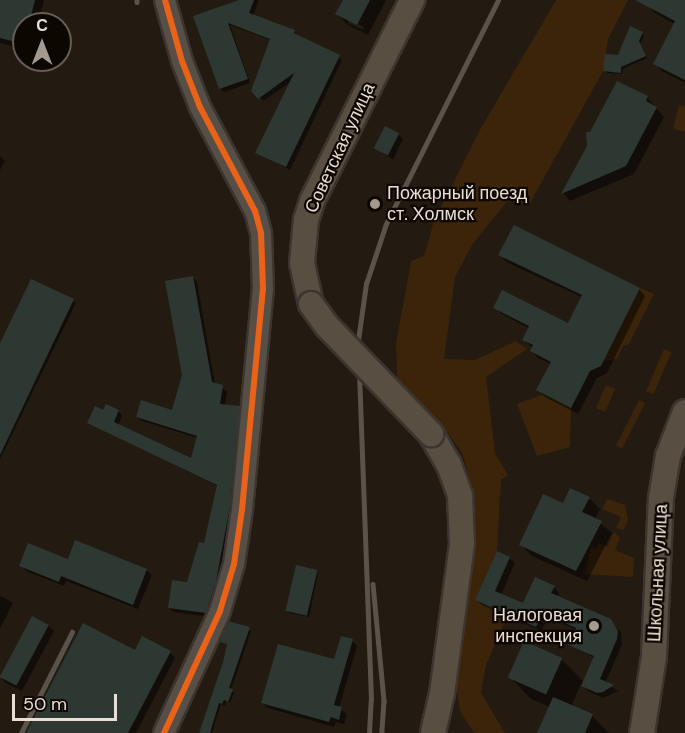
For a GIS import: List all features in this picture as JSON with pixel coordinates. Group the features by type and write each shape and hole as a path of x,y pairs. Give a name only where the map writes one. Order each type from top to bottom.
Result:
{"main road":[{"name":"Советская улица","path":"412,0 312,201 306,220 302,263 311,304 328,327 431,434 449,465 460,496 462,544 439,730"},
{"name":"Школьная улица","path":"642,733 654,656 661,498 668,456 684,414"}],"street":[{"path":"164,733 220,611 234,564 242,510 263,289 261,233 255,211 200,107 182,61 165,0"}],"shaded area":[{"path":"556,0 628,0 608,39 603,71 529,205 509,199 472,245 455,277 444,359 475,360 516,341 527,349 486,377 495,453 508,475 501,480 497,551 475,600 508,614 486,665 481,693 505,733 474,733 460,711 456,685 473,525 471,484 462,453 445,429 397,379 396,344 411,261 424,256 434,221 481,128"},
{"path":"679,105 685,107 685,132 673,129"},
{"path":"640,288 654,294 629,344 623,346 617,359 604,361"},
{"path":"664,349 671,352 653,394 646,391"},
{"path":"606,385 615,389 605,412 596,408"},
{"path":"544,394 571,408 570,447 537,456 517,404"},
{"path":"639,400 645,403 622,449 616,445"},
{"path":"607,499 625,505 628,520 624,530 616,528 621,517 602,509"},
{"path":"614,532 620,538 615,550 634,558 633,577 585,574 591,546 596,549 599,543 607,547"}],"building":[{"path":"0,0 35,0 32,12 12,12 12,41 0,38"},
{"path":"239,0 254,0 249,13 295,30 294,33 340,55 286,167 255,153 294,73 258,99 251,91 270,39 228,23 248,79 219,89 193,16"},
{"path":"343,0 370,0 357,25 335,14"},
{"path":"635,0 685,0 685,80 653,64 675,21"},
{"path":"630,26 643,32 639,41 646,56 621,67 621,73 603,71 605,54 618,55"},
{"path":"617,81 648,96 646,101 657,107 626,166 561,194 587,146 586,132 590,132"},
{"path":"385,126 399,133 388,156 374,148"},
{"path":"514,225 640,288 601,366 590,371 571,408 536,390 551,362 530,351 533,345 522,340 529,326 493,308 502,290 568,323 582,295 498,255"},
{"path":"193,276 212,382 223,385 220,404 240,406 230,507 216,581 206,613 168,608 172,580 187,582 199,542 204,543 217,485 87,423 95,406 103,410 106,404 119,410 114,422 191,458 197,436 136,417 141,400 172,410 182,375 165,281"},
{"path":"31,279 74,299 0,455 0,343"},
{"path":"570,488 590,497 582,512 602,521 576,571 519,545 543,494 563,503"},
{"path":"75,540 147,569 133,605 61,576 59,582 19,566 28,543 68,559"},
{"path":"497,551 510,557 495,591 523,603 535,577 555,586 551,593 611,619 618,631 617,639 600,679 614,685 597,693 581,686 594,656 568,645 576,628 543,613 536,627 475,600"},
{"path":"296,565 317,570 307,616 285,611"},
{"path":"32,616 49,625 16,686 0,676"},
{"path":"228,621 250,627 229,688 233,689 228,702 224,700 222,704 219,703 210,733 199,733 223,662 227,644 220,642"},
{"path":"83,623 135,650 142,636 171,651 128,733 26,733"},
{"path":"341,636 353,639 334,705 342,707 339,720 331,717 329,722 261,703 278,644 334,659"},
{"path":"524,641 562,658 546,695 508,678"},
{"path":"553,697 593,714 585,733 537,733"}],"railway":[{"path":"369,733 371,700 358,340 366,284 386,224 498,0"},
{"path":"373,584 384,701 382,733"},
{"path":"21,733 72,632"}],"cycle path":[{"path":"164,733 220,611 234,564 242,510 263,289 261,233 255,211 200,107 182,61 165,0"}],"place":[{"name":"Пожарный поезд ст. Холмск","path":"375,204"},
{"name":"Налоговая инспекция","path":"594,626"}]}
